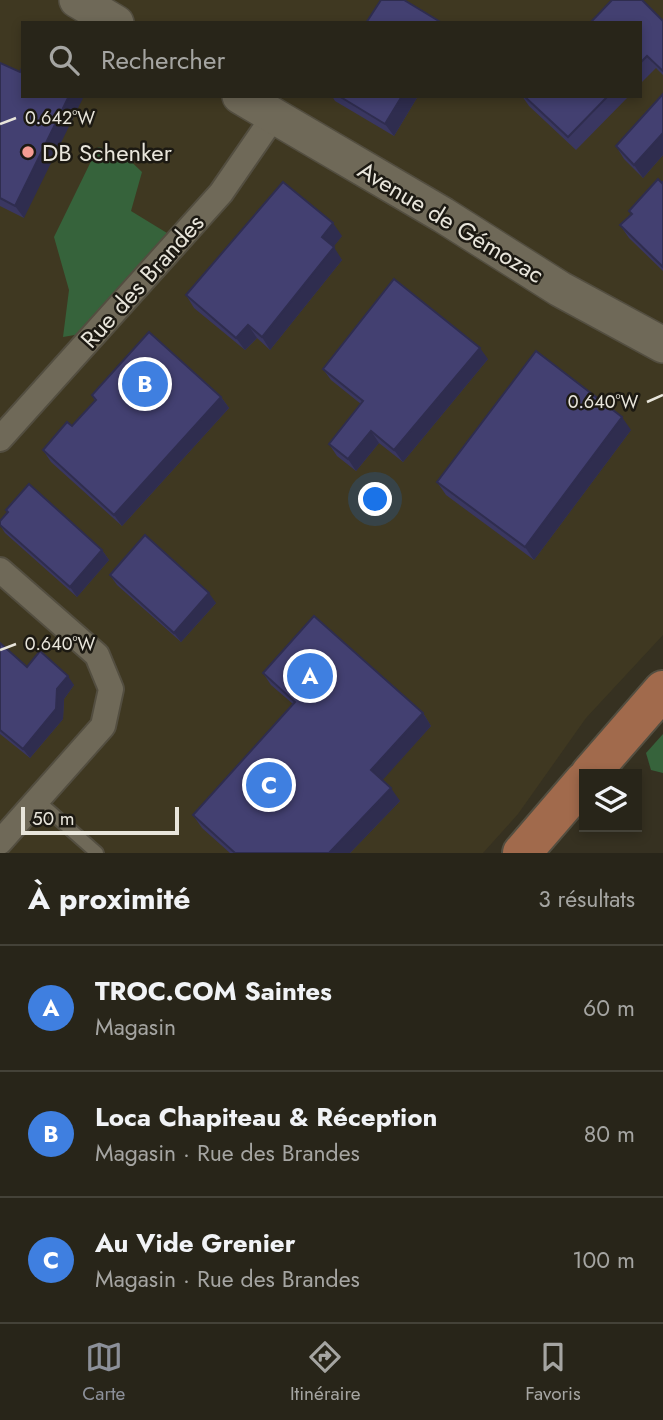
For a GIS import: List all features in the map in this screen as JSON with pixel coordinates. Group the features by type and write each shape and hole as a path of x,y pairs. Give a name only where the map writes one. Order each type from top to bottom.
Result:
{"main road":[{"path":"77,0 113,21"},
{"name":"Avenue de Gémozac","path":"243,98 443,215 559,289 663,345"},
{"path":"594,769 663,690"},
{"path":"522,853 579,787"}],"street":[{"name":"Rue des Brandes","path":"0,439 221,193 274,116"},
{"path":"0,570 97,655 111,689 103,726 0,842"}],"lane":[{"path":"37,800 97,853"}],"shaded area":[{"path":"0,0 663,0 663,635 586,718 518,814 483,853 0,853"}],"green space":[{"path":"98,147 122,153 142,172 131,211 167,233 92,332 63,337 69,290 54,237"},
{"path":"663,734 663,773 651,770 646,753"}],"building":[{"path":"381,0 404,0 439,21 367,21"},
{"path":"612,0 642,0 663,21 663,71 647,56 642,61 642,21 592,21"},
{"name":"DB Schenker","path":"0,63 20,72 21,70 21,98 68,98 15,206 0,198"},
{"path":"663,94 663,133 634,165 616,146"},
{"path":"342,98 401,98 385,124"},
{"path":"526,98 606,98 568,137"},
{"path":"658,179 663,182 663,267 620,225 632,214 629,211"},
{"path":"283,182 333,223 322,237 334,247 262,337 248,325 236,338 186,295"},
{"path":"394,279 480,348 394,450 371,431 348,459 329,444 363,401 323,369"},
{"path":"149,332 221,397 114,515 43,450 67,422 72,426 96,400 92,395"},
{"path":"536,351 622,417 525,547 437,482"},
{"path":"29,484 102,550 70,587 0,525 8,512 6,510"},
{"path":"145,535 209,593 174,633 110,575"},
{"path":"314,616 423,713 371,770 391,788 329,853 235,853 193,815 295,702 263,673"},
{"path":"0,643 27,667 40,651 68,676 57,689 56,709 23,749 0,730"}],"place":[{"name":"DB Schenker","path":"28,152"},
{"name":"Loca Chapiteau & Réception","path":"145,384"},
{"name":"TROC.COM Saintes","path":"310,676"},
{"name":"Au Vide Grenier","path":"269,785"}]}
